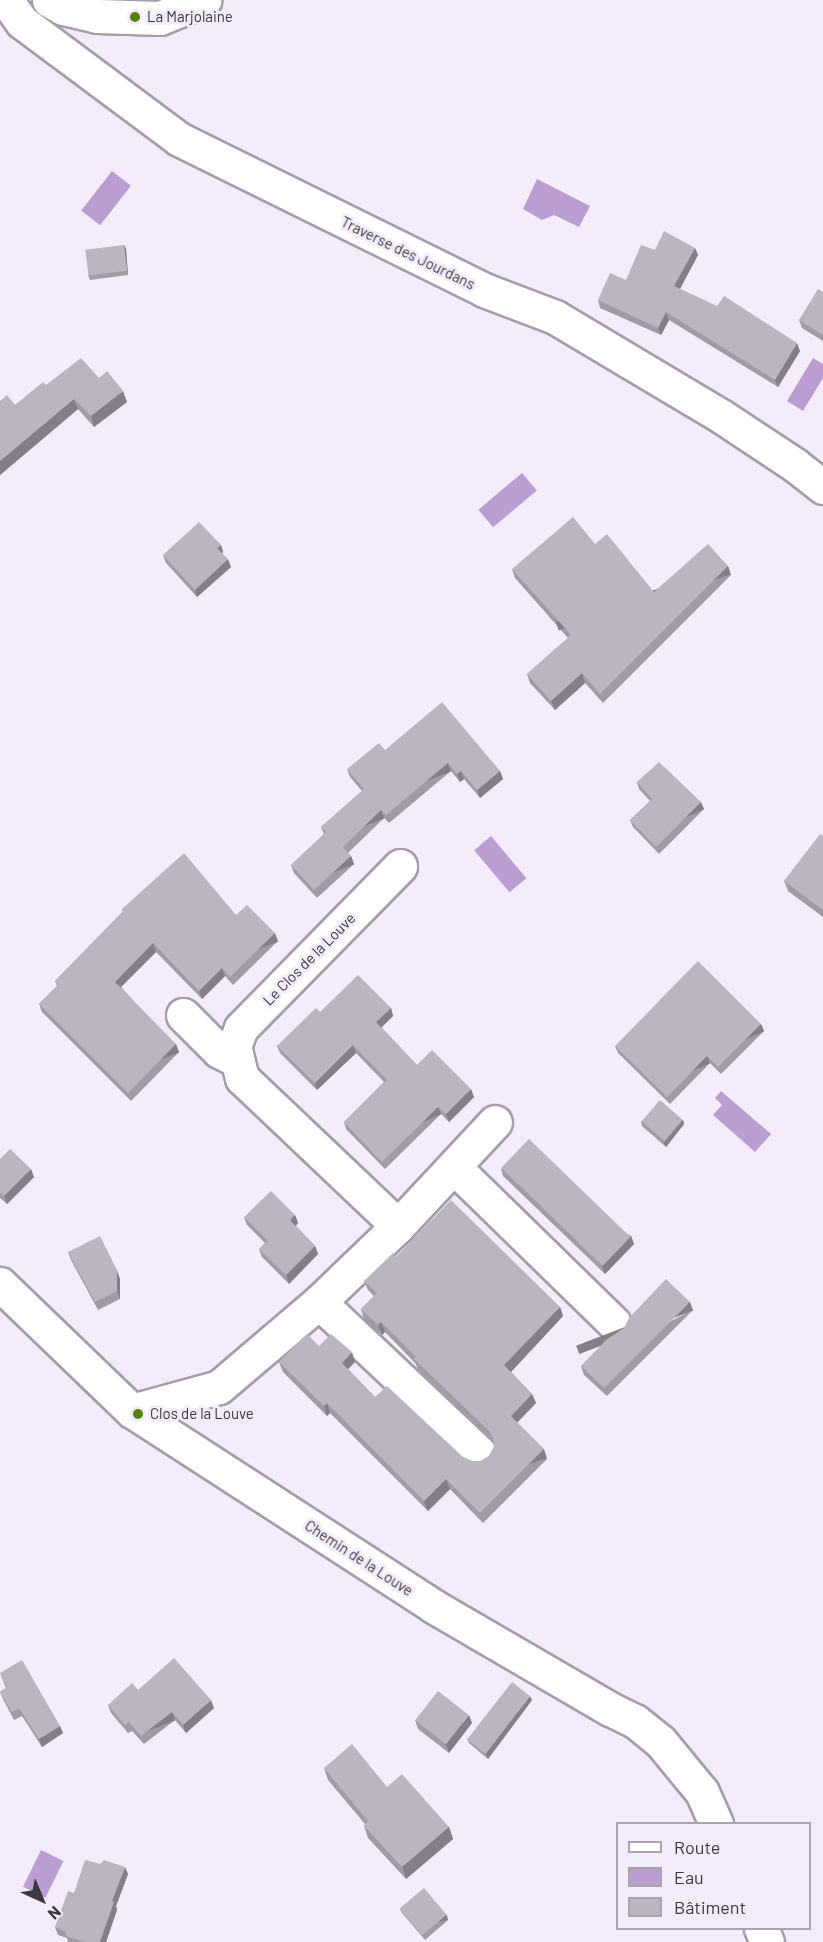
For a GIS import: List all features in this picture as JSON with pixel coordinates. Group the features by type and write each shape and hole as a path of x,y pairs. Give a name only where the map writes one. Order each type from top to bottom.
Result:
{"street":[{"name":"Traverse des Jourdans","path":"6,0 22,22 179,139 484,290 555,317 722,416 795,465 823,487"},
{"path":"49,0 63,8 97,16 160,18 204,0"},
{"name":"Le Clos de la Louve","path":"237,1060 234,1047 241,1028 400,866"},
{"path":"183,1015 219,1051 237,1060 242,1078 398,1226"},
{"path":"132,1410 219,1387 319,1302 398,1226 495,1122"},
{"path":"454,1167 614,1323"},
{"name":"Chemin de la Louve","path":"0,1284 132,1410 433,1606 610,1709 635,1721 660,1741 702,1792 715,1822"},
{"path":"319,1302 479,1453"}],"water":[{"path":"112,171 131,186 100,225 81,210"},
{"path":"537,179 590,206 579,227 554,215 542,220 523,209"},
{"path":"813,358 823,364 823,378 803,411 787,401"},
{"path":"522,473 537,491 493,527 478,510"},
{"path":"491,836 526,878 510,892 474,850"},
{"path":"721,1091 771,1134 755,1152 713,1115 722,1105 715,1098"},
{"path":"41,1850 63,1861 45,1898 23,1887"}],"building":[{"path":"664,231 695,248 674,286 717,306 724,296 797,343 775,380 666,312 658,328 598,300 610,273 626,280 641,245 655,250"},
{"path":"124,245 127,271 88,276 85,250"},
{"path":"818,289 823,292 823,335 799,320"},
{"path":"81,358 99,378 107,371 123,391 91,416 74,399 0,461 0,401 7,395 15,405 43,382 46,385"},
{"path":"573,517 595,544 607,534 654,592 708,544 728,566 600,694 582,673 551,701 527,674 571,635 512,569"},
{"path":"199,522 221,545 217,548 228,559 195,590 163,555"},
{"path":"442,702 500,771 477,790 461,771 457,774 448,763 386,815 381,810 343,847 351,856 314,890 291,865 326,832 321,827 364,789 347,769 379,743 385,750"},
{"path":"659,762 701,802 656,847 630,820 652,799 637,782"},
{"path":"820,834 823,836 823,910 784,881"},
{"path":"184,853 236,915 247,905 275,933 230,977 222,968 199,991 153,943 115,982 176,1044 128,1093 39,1004 58,985 55,981 123,911 122,909"},
{"path":"698,961 761,1024 718,1067 707,1056 667,1097 615,1046"},
{"path":"358,975 391,1008 376,1022 417,1065 432,1050 471,1089 446,1114 438,1107 382,1162 344,1122 387,1080 353,1045 315,1083 277,1046 316,1008 320,1012"},
{"path":"660,1100 683,1120 664,1141 642,1121"},
{"path":"529,1139 630,1237 603,1266 501,1168"},
{"path":"10,1149 31,1169 4,1196 0,1192 0,1159"},
{"path":"271,1191 295,1215 290,1220 315,1246 286,1275 259,1249 268,1241 244,1217"},
{"path":"451,1200 560,1307 504,1365 532,1394 511,1416 544,1449 480,1513 446,1479 424,1501 327,1403 324,1406 279,1362 307,1334 319,1346 331,1334 352,1352 342,1363 375,1397 387,1386 463,1457 472,1461 481,1461 489,1456 494,1447 493,1437 488,1430 414,1359 416,1357 381,1322 378,1325 361,1309 377,1293 364,1281 393,1253 396,1257"},
{"path":"100,1236 117,1270 117,1291 95,1302 68,1252"},
{"path":"666,1279 690,1302 604,1388 581,1366 606,1340 624,1328 629,1318"},
{"path":"174,1658 211,1700 183,1725 172,1712 141,1736 129,1722 125,1725 108,1705 132,1683 138,1690"},
{"path":"22,1660 60,1726 39,1739 19,1708 12,1712 0,1692 7,1687 0,1673"},
{"path":"512,1682 530,1696 485,1754 467,1740"},
{"path":"438,1691 469,1715 446,1744 415,1720"},
{"path":"352,1744 387,1787 402,1774 449,1827 402,1867 364,1826 368,1821 324,1768"},
{"path":"85,1860 100,1864 104,1860 125,1867 100,1942 85,1942 66,1936 66,1932 55,1927 68,1891 74,1893"},
{"path":"424,1888 446,1915 422,1935 399,1909"}],"place":[{"name":"La Marjolaine","path":"135,17"},
{"name":"Clos de la Louve","path":"138,1414"}]}
